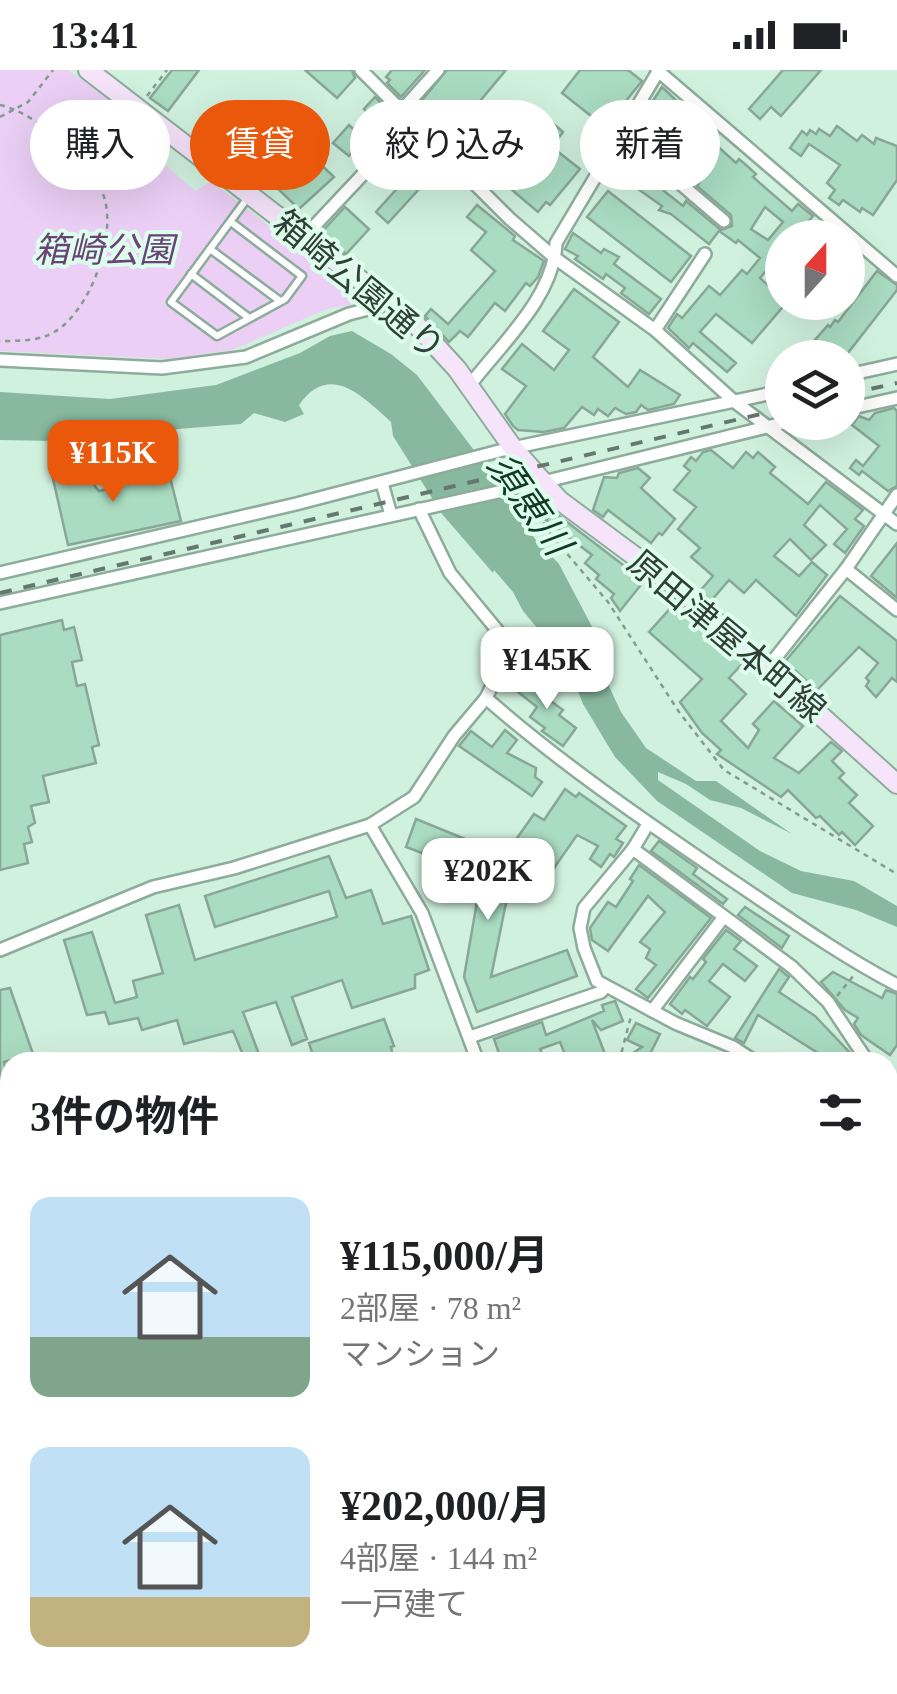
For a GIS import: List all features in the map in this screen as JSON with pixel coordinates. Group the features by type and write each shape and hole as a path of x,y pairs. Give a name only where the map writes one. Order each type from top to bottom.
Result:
{"street":[{"name":"箱崎公園通り","path":"88,70 127,100"},
{"path":"362,70 392,100"},
{"path":"372,81 382,70"},
{"path":"412,100 438,70"},
{"path":"641,100 658,71 897,276"},
{"name":"箱崎公園通り","path":"170,133 392,303 430,337 470,385 508,449"},
{"path":"304,236 350,187"},
{"path":"481,190 555,258 655,330 765,425"},
{"path":"470,385 541,294 555,258 556,243 587,190"},
{"path":"688,190 724,221"},
{"path":"655,330 704,254"},
{"path":"0,360 162,368 246,357 350,314 392,303"},
{"path":"865,372 897,364"},
{"path":"0,573 382,483 508,449 765,395"},
{"path":"865,405 897,398"},
{"path":"0,603 536,484 765,428"},
{"path":"786,440 897,524"},
{"name":"原田津屋本町線","path":"508,449 536,484 683,592 897,784"},
{"path":"382,483 390,514"},
{"path":"768,666 846,568 897,495"},
{"path":"0,950 153,886 234,868 370,825 414,797 454,736 486,698 511,647 450,572 419,510"},
{"path":"846,568 897,610"},
{"path":"486,698 532,739 648,824 860,966 897,985"},
{"path":"648,824 584,908 580,916 584,948 598,981 605,987 741,1052"},
{"path":"370,825 422,913 475,1052"},
{"path":"632,849 792,967 828,1002 861,1052"},
{"path":"652,1011 723,918"},
{"path":"470,1037 601,992 605,987"}],"lane":[{"path":"230,222 302,276 280,301 216,336 171,302 191,274 230,222 250,196"},
{"path":"210,249 280,301"},
{"path":"191,274 249,318"}],"path":[{"path":"0,117 28,102 54,70"},
{"path":"144,100 167,70"},
{"path":"0,105 16,109 80,159 104,196 106,230 100,269 70,322 47,336 0,340"},
{"path":"536,484 536,510 552,536 608,602 679,712 724,770 897,874"},
{"path":"828,1002 842,992 860,966"},
{"path":"621,1052 636,1002"}],"green space":[{"name":"箱崎公園","path":"0,70 68,70 109,100 30,100 30,190 170,190 170,169 190,190 223,190 366,302 327,309 232,350 168,359 0,351"}],"shaded area":[{"path":"352,331 417,375 511,499 535,539 559,564 598,638 599,641 588,636 587,639 621,712 646,748 696,781 716,781 792,834 741,808 710,800 658,772 658,780 760,851 801,871 854,881 897,906 897,927 856,910 792,893 657,801 615,757 583,704 568,665 523,611 513,592 442,514 393,436 391,422 358,394 334,384 323,386 299,405 304,414 285,422 254,413 241,424 178,429 134,439 103,435 52,437 53,441 0,440 0,392 110,399 216,385 300,353 330,336"}],"building":[{"path":"172,70 199,70 170,108 170,100 150,98"},
{"path":"305,70 352,70 355,78 337,98"},
{"path":"392,70 425,70 401,97 387,83 390,80 386,77"},
{"path":"447,70 506,70 481,100 422,100"},
{"path":"580,70 628,70 642,81 627,100 580,100 580,107 562,93"},
{"path":"783,70 821,70 781,116 771,107 760,119 749,109"},
{"path":"662,87 676,100 653,100"},
{"path":"349,125 350,155 349,156 333,143"},
{"path":"837,126 857,141 862,135 874,144 876,138 897,146 897,180 873,215 862,208 860,212 843,200 839,205 829,198 835,190 827,183 840,165 809,144 801,156 790,148 802,131 816,134 819,129 830,136"},
{"path":"720,148 736,163 739,159 746,165 756,174 753,177 792,211 798,204 813,216 810,220 781,220 765,207 751,229 765,238 765,272 760,278 765,283 765,320 772,320 752,343 716,314 700,332 736,363 727,372 693,343 689,348 668,328 677,314 682,318 709,286 720,295 742,270 747,274 760,258 719,231 709,244 671,214 659,210 662,206 639,190 664,190 683,206 686,201 721,230 732,226 731,215 702,190 720,190"},
{"path":"560,153 580,169 550,205 546,202 538,212 512,190 560,190"},
{"path":"279,190 320,190 299,209"},
{"path":"396,190 418,190 388,223 376,212"},
{"path":"608,191 691,256 671,282 587,217"},
{"path":"477,205 515,236 513,240 544,261 538,277 530,286 526,283 505,311 495,303 468,337 460,331 449,342 425,316 431,309 448,324 495,271 471,250 486,232 467,217"},
{"path":"345,207 369,229 346,254 321,233"},
{"path":"573,233 601,253 604,249 619,257 614,264 661,299 649,314 621,293 625,288 606,274 603,279 565,249"},
{"path":"877,271 897,285 897,290 858,340 815,340 835,320 865,320 865,287"},
{"path":"574,289 619,322 593,357 628,387 640,370 680,395 674,404 648,410 641,405 636,412 626,414 615,408 608,416 598,409 594,415 582,407 564,428 543,432 513,426 505,414 526,386 502,369 522,344 554,370 569,350 543,331"},
{"path":"894,408 897,411 897,486 888,491 862,471 859,475 850,468 856,460 863,466 879,446 865,435 865,418 869,420 875,413"},
{"path":"711,450 733,468 746,452 753,458 758,452 775,467 770,473 808,504 826,482 863,510 855,519 864,526 845,553 834,544 847,529 820,505 804,525 826,545 811,560 790,539 774,556 799,576 812,562 827,575 796,616 756,580 744,593 729,580 711,601 700,591 713,576 691,557 700,548 678,529 696,507 674,490 690,471 684,466 691,457 696,461 703,452"},
{"path":"638,468 650,478 641,488 675,519 651,543 608,510 603,517 593,510 604,477 617,478 619,473"},
{"path":"51,470 82,470 99,491 120,486 117,478 134,470 139,481 169,473 181,521 68,545"},
{"path":"554,512 644,581 620,611 611,598 614,594 585,563 592,555 546,520"},
{"path":"897,543 897,598 871,576"},
{"path":"840,596 897,641 897,682 892,678 876,697 866,686 866,678 878,663 859,647 817,690 783,664"},
{"path":"676,602 743,663 729,678 746,694 721,721 748,748 759,730 753,724 774,701 803,726 774,758 799,773 831,742 842,751 832,761 844,773 839,778 857,795 849,803 873,826 855,845 820,816 816,818 788,790 781,797 717,754 721,750 702,733 680,702 702,679 649,632"},
{"path":"62,620 64,630 74,627 82,660 72,662 77,686 85,684 99,745 92,747 96,763 43,776 49,802 31,806 35,823 28,827 32,842 24,844 28,863 0,870 0,635"},
{"path":"530,676 546,687 541,694 563,710 559,715 576,728 563,746 530,717 537,707 518,692"},
{"path":"505,730 517,740 507,753 536,768 535,777 542,782 532,796 459,746 471,731 492,747"},
{"path":"565,789 576,797 579,793 626,826 616,839 623,843 601,867 590,859 598,846 577,835 554,868 515,841 534,814 544,820"},
{"path":"416,819 480,845 508,893 491,977 567,950 577,976 477,1012 464,977 478,896 462,868 406,847"},
{"path":"659,841 697,868 693,874 727,899 723,904 651,851"},
{"path":"329,856 346,898 371,890 383,924 411,916 429,970 415,975 415,988 352,1008 342,980 292,997 307,1039 292,1045 276,1002 243,1012 258,1052 242,1052 233,1031 184,1044 177,1020 142,1030 138,1018 109,1024 105,1012 87,1015 64,940 92,932 115,1003 137,997 133,981 163,973 146,915 179,905 195,960 337,917 329,891 215,927 205,896"},
{"path":"639,865 711,918 648,998 636,989 656,965 646,958 650,949 640,942 665,912 648,896 608,951 592,940 590,928 608,902 616,907"},
{"path":"745,907 789,936 782,948 738,915"},
{"path":"726,930 741,941 734,949 757,966 745,981 723,964 709,981 730,997 707,1026 670,1004 706,962 703,959"},
{"path":"779,969 789,977 779,992 815,1016 849,1052 816,1052 758,1015 744,1043 735,1038"},
{"path":"833,972 882,998 886,990 897,994 897,1045 892,1052 886,1052 861,1035 854,1024 858,1018 845,1010 821,982"},
{"path":"10,988 32,1052 0,1052 0,990"},
{"path":"615,1001 623,1021 601,1030 592,1020 604,1052 564,1052 560,1042 540,1049 541,1052 499,1052 494,1039 542,1022 546,1035 604,1011 602,1005"},
{"path":"384,1019 394,1046 392,1052 312,1052 309,1043"},
{"path":"636,1023 660,1034 651,1052 635,1052 642,1047 627,1040"}],"railway":[{"path":"865,390 897,383"},
{"path":"0,593 765,413"}],"water label":[{"name":"須恵川","path":"529,504"}]}
